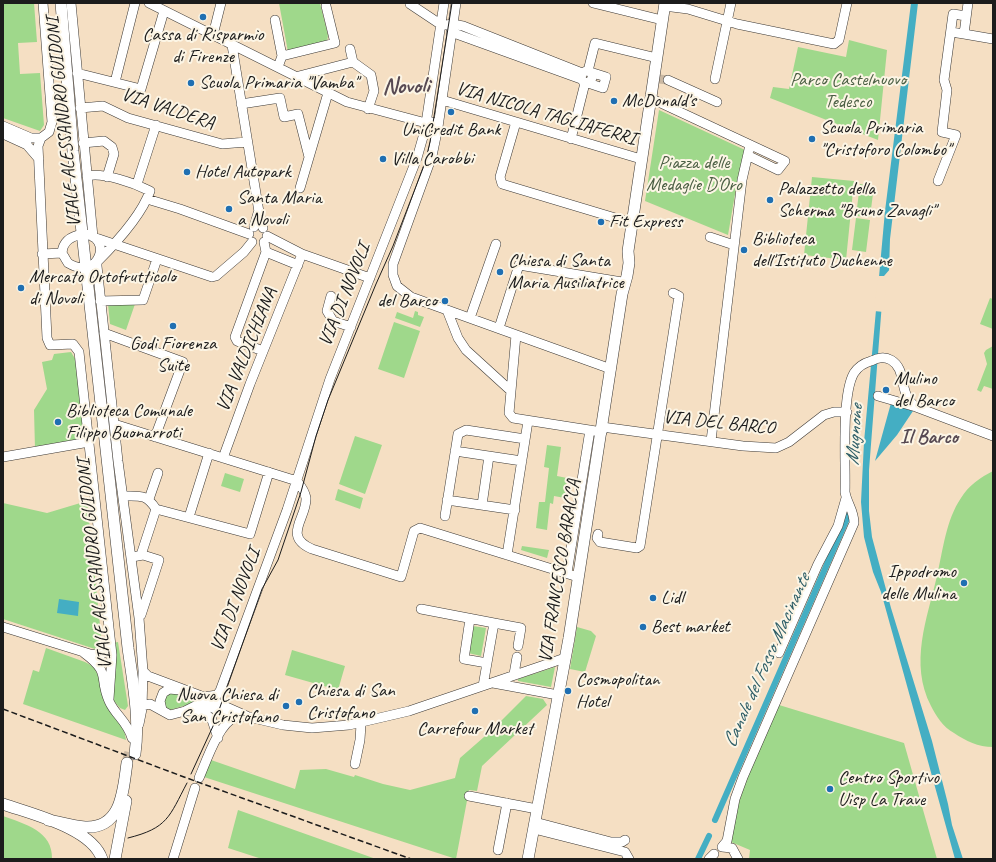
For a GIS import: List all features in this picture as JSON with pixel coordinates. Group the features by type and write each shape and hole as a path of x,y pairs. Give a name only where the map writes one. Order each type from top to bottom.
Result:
{"main road":[{"name":"VIALE ALESSANDRO GUIDONI","path":"56,3 64,105 84,267 123,656 135,734 115,859"},
{"name":"VIALE ALESSANDRO GUIDONI","path":"62,3 80,234"},
{"name":"VIA FRANCESCO BARACCA","path":"528,859 578,576 598,430 611,369 622,286 627,278 629,263 628,252 650,98 660,79 657,58 665,4"},
{"name":"VIALE ALESSANDRO GUIDONI","path":"48,820 85,827 96,826 112,817 120,803 131,759"},
{"path":"3,804 48,820 89,840 98,849 102,859"}],"street":[{"name":"VIALE ALESSANDRO GUIDONI","path":"43,3 52,124 49,132 41,138 38,146 42,254 48,341 53,345 72,343 78,348 111,645 112,661 109,700"},
{"name":"VIALE ALESSANDRO GUIDONI","path":"71,3 86,176 94,237 100,246 100,255 97,262 100,301 114,424 123,496 136,556 143,671 142,709 135,734"},
{"path":"114,82 135,3"},
{"path":"149,3 351,104 426,123 434,122 440,114"},
{"path":"213,35 221,3"},
{"name":"VIA DI NOVOLI","path":"204,697 216,695 220,691 248,612 268,564 297,481 327,386 417,158 426,123 443,3 454,3 452,28 436,140 427,173 395,256 393,269 396,283 406,294 447,310"},
{"path":"593,3 603,4 662,20"},
{"path":"715,79 731,3"},
{"path":"665,4 688,9 727,22 834,44 839,40 847,3"},
{"path":"964,34 968,3"},
{"path":"410,4 440,28 444,26 452,28 463,26 586,77"},
{"path":"282,56 335,43 326,6"},
{"path":"77,72 141,89 164,11"},
{"path":"938,181 956,135 942,132 947,90 944,80 953,14 966,16"},
{"path":"275,20 282,56 278,67"},
{"path":"951,32 993,39"},
{"path":"571,139 595,43 657,58"},
{"path":"232,45 259,212 258,235 266,252 298,265"},
{"path":"350,49 353,62 371,74 374,91 368,109"},
{"path":"296,77 353,62"},
{"path":"660,79 717,102"},
{"path":"300,188 328,93"},
{"path":"241,104 280,98 284,117 298,114 309,157"},
{"path":"650,98 785,161 778,170 749,156"},
{"name":"VIA NICOLA TAGLIAFERRI","path":"442,100 641,159"},
{"name":"VIA VALDERA","path":"80,108 103,106 128,118 226,144 247,142"},
{"path":"516,122 500,177 501,182 632,223"},
{"path":"426,123 432,129 436,140"},
{"path":"3,126 31,138 41,138"},
{"path":"137,184 156,126"},
{"path":"3,134 27,145 39,160"},
{"path":"83,143 104,141 112,146 114,154 107,177"},
{"path":"711,441 742,180 749,156 750,145"},
{"path":"84,267 97,262 113,244 147,199 150,191 137,184 96,174 86,176"},
{"path":"147,199 258,235 302,254 370,278"},
{"name":"VIALE ALESSANDRO GUIDONI","path":"84,267 68,263 64,259 62,253 66,242 80,234 94,237"},
{"path":"94,237 212,277 216,276 244,252 258,235"},
{"path":"710,237 734,245"},
{"path":"470,318 496,244"},
{"path":"263,351 237,341 235,337 266,252"},
{"name":"VIALE ALESSANDRO GUIDONI","path":"42,254 62,253"},
{"name":"VIA VALDICHIANA","path":"223,458 263,351 302,254"},
{"path":"100,301 143,300 157,259"},
{"path":"499,328 519,265 622,286"},
{"path":"598,534 597,538 600,542 637,548 640,546 679,296 673,293"},
{"path":"331,296 327,311 333,321 351,327"},
{"path":"447,310 611,369"},
{"path":"447,310 458,338 466,350 511,391"},
{"path":"104,333 183,362 155,436"},
{"path":"511,391 516,335"},
{"path":"738,859 732,848 722,847 728,841 735,799 854,523 850,505 846,412 850,383 856,371 863,365 881,358 888,359 896,364 902,378 905,393 916,407"},
{"name":"VIA DEL BARCO","path":"511,391 511,416 515,419 598,430 658,434 776,448 789,442 824,415 834,412 846,412"},
{"path":"878,396 916,407 993,436"},
{"path":"507,555 528,421"},
{"path":"114,424 297,481 304,490 306,499 297,530 300,542 308,548 401,577 414,531 417,528 578,576"},
{"path":"445,516 458,434 466,430 525,439"},
{"name":"VIA FRANCESCO BARACCA","path":"567,573 598,430"},
{"path":"3,457 89,442"},
{"path":"455,451 522,462"},
{"path":"189,517 209,454"},
{"path":"482,505 489,456"},
{"path":"123,496 140,496 149,499 156,509 250,534 269,472"},
{"path":"149,499 158,473"},
{"path":"447,500 515,510"},
{"path":"779,653 818,564 850,505"},
{"name":"VIALE ALESSANDRO GUIDONI","path":"136,556 156,509"},
{"name":"VIALE ALESSANDRO GUIDONI","path":"136,556 159,560 139,618"},
{"path":"421,609 521,628 518,646"},
{"path":"470,619 464,659 487,663"},
{"path":"483,686 494,623"},
{"path":"3,626 83,652 101,654 108,651 111,645"},
{"path":"83,652 101,668 109,700 135,734"},
{"path":"514,674 517,657"},
{"path":"143,671 147,676 204,697 249,717 283,725 312,728 361,724 395,715 564,658"},
{"path":"493,683 558,695"},
{"path":"162,710 160,701 164,692 171,689 186,691"},
{"path":"142,709 144,705 150,704 172,715 185,711 199,704 204,704 228,715 236,717 249,717"},
{"path":"185,711 200,710 207,714 214,724 218,738"},
{"path":"198,778 227,722 236,717"},
{"path":"355,764 360,740 361,724"},
{"path":"174,859 195,788"},
{"path":"469,796 537,809"},
{"path":"498,850 507,803"},
{"path":"534,826 601,842 625,852 629,859"},
{"path":"601,842 622,842 625,840"}],"green space":[{"path":"3,3 34,3 37,42 18,43 20,74 40,73 44,125 40,131 3,118"},
{"path":"279,3 320,3 328,35 327,42 288,52"},
{"name":"Parco Castelnuovo Tedesco","path":"849,40 887,50 878,140 770,98 773,87 789,89 798,47 846,57"},
{"name":"Piazza delle Medaglie D'Oro","path":"659,110 745,150 738,177 728,235 645,201"},
{"path":"812,177 854,181 846,260 804,255"},
{"path":"860,184 874,186 870,217 856,216"},
{"path":"856,218 870,220 866,252 852,250"},
{"path":"990,298 993,299 993,329 980,324"},
{"path":"108,304 135,304 126,330 110,324"},
{"path":"415,311 418,312 418,315 424,317 420,327 395,318 397,312 413,318"},
{"path":"394,322 420,331 404,378 378,369"},
{"path":"993,346 993,389 984,386 981,392 977,390 987,364 984,353"},
{"path":"71,352 77,362 81,405 76,406 77,411 82,411 83,435 79,440 35,449 34,410 47,389 42,362 52,360 54,354"},
{"path":"355,436 382,445 365,494 339,484"},
{"path":"547,445 561,447 557,476 567,478 565,498 554,496 553,504 550,503 547,530 536,528 539,502 545,502 549,468 544,467"},
{"name":"Ippodromo delle Mulina","path":"993,471 993,747 977,745 968,741 950,731 940,721 931,706 925,690 921,674 921,657 925,625 948,525 956,507 967,490 979,479"},
{"path":"225,473 244,479 240,492 221,486"},
{"path":"338,489 363,498 360,509 335,500"},
{"path":"87,501 102,644 100,648 95,649 3,619 3,503 47,513"},
{"path":"522,546 549,550 547,558 521,550"},
{"path":"473,626 486,628 481,656 468,653"},
{"path":"577,627 591,631 596,636 585,672 570,669"},
{"path":"118,642 128,706 125,710 120,708 113,700 113,643"},
{"path":"46,648 85,662 94,667 124,729 126,740 23,704 33,670 39,672"},
{"path":"292,650 345,666 338,690 285,675"},
{"path":"555,667 551,687 518,681 518,679"},
{"path":"168,691 200,701 170,710 163,705"},
{"path":"526,696 543,699 547,705 482,766 477,791 469,790 456,859 204,777 211,760 295,789 300,770 326,769 354,777 355,775 383,784 410,790 455,778 460,758 492,730"},
{"name":"Centro Sportivo Uisp La Trave","path":"779,705 904,743 937,859 749,859 750,850 731,842 743,789 756,755"},
{"path":"238,810 376,859 262,859 228,848"},
{"path":"3,816 20,822 43,835 51,849 52,859 3,859"}],"water":[{"path":"911,3 918,3 890,239 889,271 884,277 869,470 869,511 872,537 891,608 932,741 952,825 963,859 955,859 881,592 873,572 864,537 861,502 864,442 885,211"},
{"path":"891,403 913,411 897,435 875,461"},
{"path":"59,599 79,602 78,616 57,613"}],"pier":[{"path":"891,268 891,271 886,278 884,312 874,311 878,276 884,276"}],"waterway":[{"name":"Canale del Fosso Macinante","path":"715,820 849,514"},
{"name":"Canale del Fosso Macinante","path":"698,859 709,836"}],"tunnel":[{"path":"659,79 668,80"},
{"path":"127,763 130,752"}],"tram line":[{"path":"191,774 214,724 262,589 278,560 301,492 316,436 328,400 393,246 425,163 430,142 452,3"},
{"path":"128,838 152,830 166,820 176,805 187,783"}],"railway":[{"path":"3,709 184,777 411,859"}],"place":[{"name":"Cassa di Risparmio di Firenze","path":"203,17"},
{"name":"Scuola Primaria \"Vamba\"","path":"191,83"},
{"name":"McDonald's","path":"614,101"},
{"name":"UniCredit Bank","path":"451,112"},
{"name":"Scuola Primaria \"Cristoforo Colombo\"","path":"812,139"},
{"name":"Villa Carobbi","path":"383,159"},
{"name":"Hotel Autopark","path":"187,172"},
{"name":"Palazzetto della Scherma \"Bruno Zavagli\"","path":"770,200"},
{"name":"Santa Maria a Novoli","path":"229,209"},
{"name":"Fit Express","path":"601,222"},
{"name":"Biblioteca dell'Istituto Duchenne","path":"744,250"},
{"name":"Chiesa di Santa Maria Ausiliatrice","path":"500,272"},
{"name":"Mercato Ortofrutticolo di Novoli","path":"21,288"},
{"name":"del Barco","path":"445,301"},
{"name":"Godi Fiorenza Suite","path":"173,326"},
{"name":"Mulino del Barco","path":"886,390"},
{"name":"Biblioteca Comunale Filippo Buonarroti","path":"58,422"},
{"name":"Ippodromo delle Mulina","path":"964,583"},
{"name":"Lidl","path":"653,598"},
{"name":"Best market","path":"643,627"},
{"name":"Cosmopolitan Hotel","path":"568,691"},
{"name":"Chiesa di San Cristofano","path":"299,702"},
{"name":"Nuova Chiesa di San Cristofano","path":"286,706"},
{"name":"Carrefour Market","path":"475,711"},
{"name":"Centro Sportivo Uisp La Trave","path":"830,789"}],"district":[{"name":"Novoli","path":"406,87"},
{"name":"Il Barco","path":"929,438"}],"water label":[{"name":"Mugnone","path":"855,435"}]}
